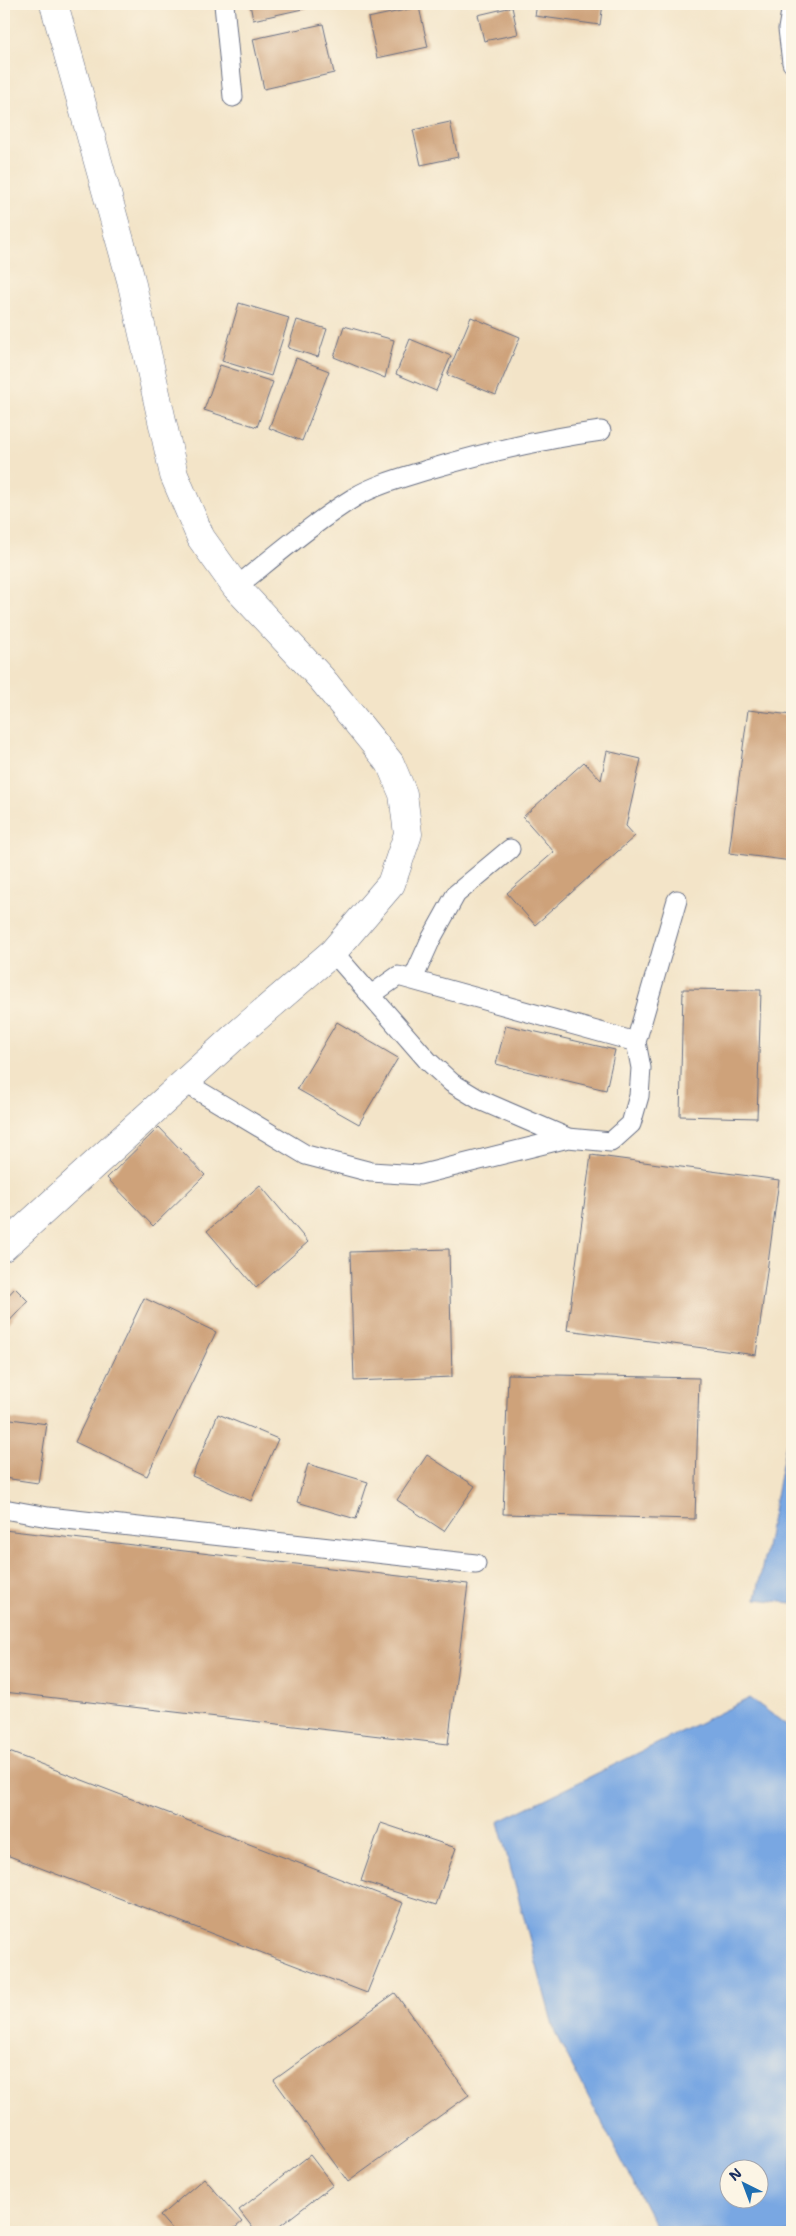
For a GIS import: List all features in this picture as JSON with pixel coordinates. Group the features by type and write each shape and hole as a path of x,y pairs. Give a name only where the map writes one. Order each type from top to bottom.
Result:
{"street":[{"path":"4,1247 184,1082 333,952 390,884 408,834 403,794 390,763 321,678 236,587 201,538 174,475 131,280 54,4"}],"lane":[{"path":"224,4 233,97"},
{"path":"792,5 788,28 792,63"},
{"path":"236,587 296,538 356,496 399,479 494,450 544,439 601,431"},
{"path":"413,979 431,939 456,894 510,849"},
{"path":"333,952 428,1061 452,1083 480,1100 568,1138 610,1142 631,1124 639,1096 641,1068 636,1042 677,900"},
{"path":"371,995 398,976 636,1042"},
{"path":"184,1082 306,1155 372,1172 419,1175 568,1138"},
{"path":"4,1509 48,1517 476,1564"}],"water":[{"path":"792,1413 792,1603 756,1599"},
{"path":"750,1698 792,1729 792,2232 659,2232 555,2033 498,1822"}],"building":[{"path":"250,4 316,4 316,6 253,20"},
{"path":"537,4 603,4 600,25 535,16"},
{"path":"419,7 428,47 377,58 368,18"},
{"path":"512,7 518,34 484,41 478,15"},
{"path":"323,24 334,73 264,89 253,39"},
{"path":"450,122 458,157 421,165 413,130"},
{"path":"239,303 289,318 271,376 222,361"},
{"path":"471,317 520,337 496,395 447,375"},
{"path":"297,320 327,329 318,357 288,348"},
{"path":"344,326 394,340 385,378 334,357"},
{"path":"410,339 451,356 436,391 396,374"},
{"path":"296,358 329,371 302,441 269,428"},
{"path":"220,365 273,382 257,427 204,410"},
{"path":"748,710 792,715 792,861 729,853"},
{"path":"607,751 641,759 626,826 635,836 535,925 507,893 554,852 523,817 584,762 601,780"},
{"path":"683,989 761,990 757,1118 680,1116"},
{"path":"337,1022 398,1058 359,1124 297,1089"},
{"path":"506,1025 615,1050 606,1090 496,1064"},
{"path":"159,1127 205,1175 153,1226 107,1178"},
{"path":"591,1155 779,1180 756,1355 567,1330"},
{"path":"260,1185 308,1242 256,1288 207,1231"},
{"path":"449,1249 452,1377 354,1381 350,1252"},
{"path":"15,1288 28,1301 4,1327 4,1300"},
{"path":"144,1298 216,1332 147,1476 75,1442"},
{"path":"508,1374 699,1378 695,1519 503,1514"},
{"path":"218,1414 278,1439 251,1501 192,1476"},
{"path":"4,1418 47,1424 38,1483 4,1478"},
{"path":"427,1455 475,1486 444,1531 397,1500"},
{"path":"308,1464 368,1482 356,1519 297,1502"},
{"path":"4,1530 468,1584 448,1744 4,1692"},
{"path":"4,1750 403,1903 367,1993 4,1854"},
{"path":"381,1823 456,1848 436,1905 361,1881"},
{"path":"395,1993 469,2095 348,2182 274,2080"},
{"path":"310,2155 333,2185 272,2232 256,2232 239,2210"},
{"path":"204,2178 242,2222 230,2232 174,2232 160,2216"}]}
